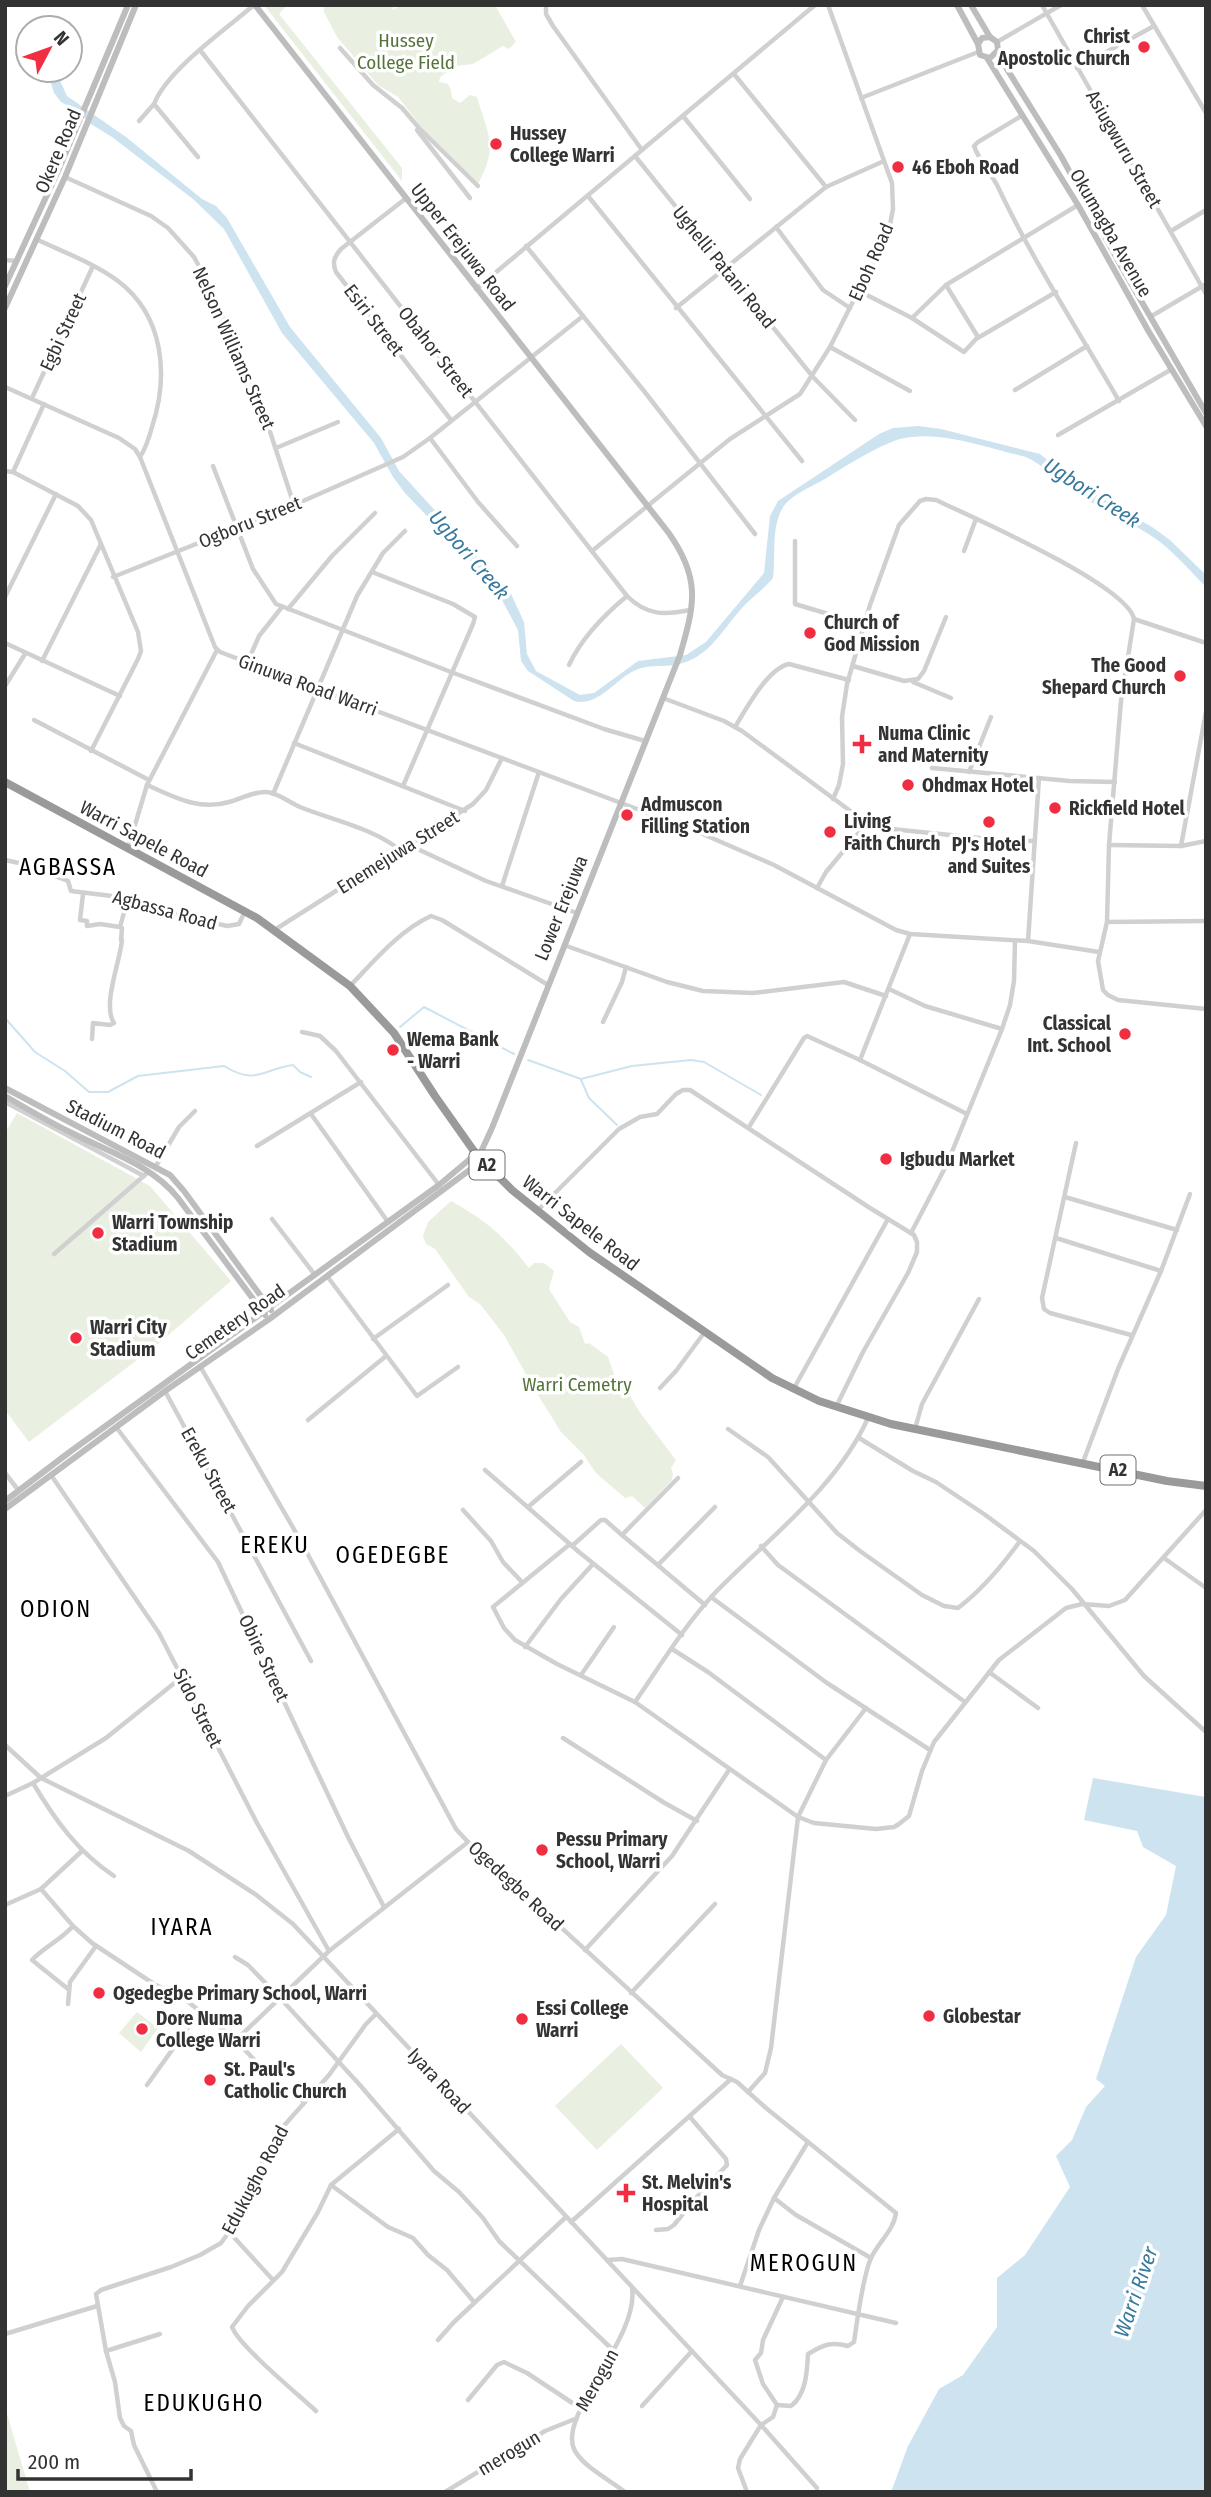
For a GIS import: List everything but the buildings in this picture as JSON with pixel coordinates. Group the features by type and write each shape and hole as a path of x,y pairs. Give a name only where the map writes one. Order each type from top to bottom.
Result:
{"highway":[{"name":"Warri Sapele Road","path":"5,782 276,929 350,986 394,1033 479,1157 537,1212 750,1365 793,1390 868,1418 1167,1481 1206,1486"}],"main road":[{"name":"Okere Road","path":"5,286 128,5"},
{"name":"Okere Road","path":"5,309 88,124 136,5"},
{"name":"Upper Erejuwa Road","path":"255,5 668,532 685,559 693,593 693,609"},
{"path":"957,5 978,44 978,52 988,58 997,53 997,42 990,37 971,5"},
{"path":"978,44 982,38 990,37"},
{"name":"Okumagba Avenue","path":"997,53 1061,156 1206,413"},
{"name":"Okumagba Avenue","path":"988,58 1078,205 1149,332 1206,426"},
{"name":"Lower Erejuwa","path":"479,1157 674,671 693,609"},
{"name":"Stadium Road","path":"5,1088 170,1175 275,1315"},
{"name":"Stadium Road","path":"5,1096 170,1188 268,1320"},
{"name":"Cemetery Road","path":"5,1501 479,1157"},
{"name":"Cemetery Road","path":"5,1509 165,1391 275,1315 479,1157"}],"street":[{"path":"139,121 169,80 200,50 255,5"},
{"path":"545,5 546,14 553,26 642,150"},
{"path":"476,289 815,5"},
{"name":"Eboh Road","path":"592,551 730,439 800,394 830,347 889,230 893,209 892,183 828,5"},
{"name":"Asiugwuru Street","path":"1042,5 1204,285 1206,294"},
{"path":"997,42 1060,5"},
{"path":"1142,5 1206,113"},
{"path":"1077,68 1154,26"},
{"path":"340,48 373,85 395,102 478,186"},
{"name":"Obahor Street","path":"200,50 627,596 635,604 652,613 693,609"},
{"path":"861,98 978,52"},
{"path":"734,74 826,187"},
{"path":"395,102 470,198"},
{"path":"154,104 198,157"},
{"path":"1023,115 974,146 1119,401"},
{"path":"683,116 750,199"},
{"name":"Ughelli Patani Road","path":"635,156 813,377 855,421"},
{"path":"676,308 826,187 884,161"},
{"name":"Nelson Williams Street","path":"65,177 151,216 167,228 194,257 215,296 238,358 257,392 294,505"},
{"path":"588,196 802,461"},
{"name":"Esiri Street","path":"405,199 341,249 334,260 336,272 452,420"},
{"path":"912,318 946,285 1078,205"},
{"path":"1171,231 1206,211"},
{"path":"776,227 823,290 850,308"},
{"path":"36,239 118,280 137,300 152,325 161,351 162,381 158,410 140,457"},
{"path":"526,246 755,534"},
{"path":"5,260 17,261"},
{"name":"Egbi Street","path":"32,398 93,266"},
{"path":"946,285 979,338"},
{"path":"1150,317 1204,285"},
{"path":"859,291 912,318 964,352 979,338 1056,292"},
{"name":"Ogboru Street","path":"113,577 294,505 411,452 583,316"},
{"path":"1015,390 1087,346"},
{"path":"830,347 910,391"},
{"path":"1058,435 1173,369"},
{"name":"Ginuwa Road Warri","path":"5,387 119,438 135,449 217,650 738,849 817,888 884,926 910,934 1028,941 1099,952"},
{"path":"13,472 44,404"},
{"path":"276,447 338,422"},
{"path":"430,438 517,546"},
{"path":"213,466 259,580 271,598 285,608 604,729 646,742"},
{"path":"5,471 13,472 83,510 97,531 113,577 138,632 141,644 138,659 91,751"},
{"path":"5,597 56,494"},
{"path":"833,799 839,785 842,764 842,717 864,628 899,524 920,501 933,499 1091,578 1128,607 1133,619 1121,701 1109,845 1107,922 1099,952 1101,982 1108,995 1124,1002 1206,1009"},
{"path":"248,661 260,636 375,513"},
{"path":"964,551 976,519"},
{"path":"273,794 342,629 383,554 405,531"},
{"path":"795,541 795,604 855,622 864,628"},
{"path":"42,661 101,544"},
{"path":"372,572 453,604 475,617 403,786"},
{"path":"569,665 596,625 627,596"},
{"path":"853,666 904,681 918,679 924,671 946,617"},
{"path":"1133,619 1206,643"},
{"path":"5,643 120,696"},
{"path":"128,848 148,783 217,650"},
{"path":"5,686 25,654"},
{"path":"734,727 757,692 781,665 789,664 849,680"},
{"path":"912,681 951,698"},
{"path":"663,698 734,727 866,824 901,831 1035,841"},
{"path":"1181,846 1206,712"},
{"path":"969,772 991,716"},
{"path":"34,720 148,783 203,806 264,792 273,794 317,814 367,831 400,850"},
{"path":"294,743 465,811"},
{"name":"Enemejuwa Street","path":"276,929 408,844 465,811 486,790 502,758"},
{"path":"932,768 1115,782"},
{"path":"502,886 539,772"},
{"path":"1028,941 1039,778"},
{"path":"817,888 826,872 866,824"},
{"path":"1109,845 1181,846 1206,841"},
{"path":"408,844 446,864 577,912"},
{"name":"Agbassa Road","path":"5,860 68,881 71,891 128,898 176,914 227,926 239,924 245,911"},
{"path":"83,894 80,920 88,921 87,926 100,924 120,927"},
{"path":"92,1038 93,1023 114,1023 110,1017 109,1004 121,957 120,927 128,898"},
{"path":"350,986 398,939 431,916 442,920 548,985"},
{"path":"1107,922 1206,921"},
{"path":"860,1060 910,934"},
{"path":"911,1233 947,1164 1002,1029 1014,981 1015,941"},
{"path":"565,945 703,991 753,993 844,982 886,996"},
{"path":"603,1022 626,967"},
{"path":"889,989 925,1006 1002,1029"},
{"path":"302,1031 320,1036 327,1042 361,1082 439,1185"},
{"path":"749,1128 805,1037 860,1060 967,1114"},
{"path":"257,1146 361,1082"},
{"path":"537,1212 619,1129 640,1117 657,1114 676,1094 690,1090 911,1233 917,1242 917,1252 836,1408"},
{"path":"5,1102 147,1174 54,1254"},
{"path":"156,1166 174,1134 195,1111"},
{"path":"311,1114 388,1222"},
{"path":"1076,1143 1042,1298 1044,1309 1050,1313 1132,1335"},
{"path":"1083,1462 1190,1194"},
{"path":"1065,1197 1177,1230"},
{"path":"272,1219 315,1275"},
{"path":"793,1390 888,1219"},
{"path":"1056,1238 1161,1271"},
{"path":"327,1276 417,1396 458,1367"},
{"path":"373,1339 448,1285"},
{"path":"915,1429 922,1404 978,1299"},
{"path":"660,1388 704,1333"},
{"path":"309,1420 386,1356"},
{"name":"Ogedegbe Road","path":"201,1366 299,1538 444,1808 468,1842 722,2075 748,2092 896,2213 888,2232 871,2258 854,2342 848,2346 835,2342 808,2354 807,2376 798,2401 791,2406 777,2405"},
{"name":"Ereku Street","path":"165,1391 311,1661"},
{"path":"635,1702 711,1597 836,1471 859,1438 868,1418"},
{"name":"Obire Street","path":"116,1427 218,1562 384,1907"},
{"path":"728,1429 761,1451 837,1533 922,1595 952,1608 958,1608 982,1589 1020,1541"},
{"path":"859,1438 936,1482 1020,1541 1072,1589 1143,1676 1206,1732"},
{"path":"528,1507 582,1462"},
{"path":"485,1470 593,1564 682,1635"},
{"path":"5,1473 19,1491"},
{"name":"Sido Street","path":"51,1475 159,1633 257,1823 329,1951"},
{"path":"622,1535 678,1478"},
{"path":"658,1565 715,1507"},
{"path":"463,1510 522,1582"},
{"path":"705,1605 605,1520 601,1520 493,1608 514,1640 635,1702 798,1818 814,1823 876,1829 894,1827 909,1816 930,1750 999,1660 1066,1608 1082,1604 1109,1606 1125,1600 1206,1510"},
{"path":"761,1546 778,1565 965,1702"},
{"path":"1164,1558 1206,1588"},
{"path":"525,1647 561,1599 593,1564"},
{"path":"711,1597 770,1642 930,1750"},
{"path":"581,1675 614,1627"},
{"path":"672,1649 718,1679 826,1760"},
{"path":"989,1672 1038,1708"},
{"path":"5,1796 33,1783 106,1738 182,1677"},
{"path":"748,2092 765,2073 771,2048 798,1818 826,1760 866,1708"},
{"path":"563,1738 697,1821"},
{"name":"Iyara Road","path":"5,1745 41,1778 189,1851 275,1908 692,2351 817,2488"},
{"path":"585,1950 672,1856 729,1770"},
{"path":"33,1783 61,1827 82,1851 114,1876"},
{"path":"236,2040 324,1959 329,1951 468,1842"},
{"path":"5,1905 41,1889 82,1851"},
{"path":"41,1889 73,1926 96,1946 200,2011 236,2040 267,2074 304,2102"},
{"path":"631,1993 715,1904"},
{"path":"68,1989 32,1960 61,1939 73,1926"},
{"path":"68,2004 70,1982 96,1946"},
{"path":"235,1957 248,1965 281,1999 434,2171 459,2192 483,2218 499,2241 614,2351"},
{"path":"147,2085 200,2011"},
{"name":"Edukugho Road","path":"97,2306 98,2291 200,2255 221,2243 230,2234 273,2138 339,2062 376,2014"},
{"path":"571,2222 731,2079"},
{"path":"656,2230 668,2229 674,2225 727,2165 718,2148 690,2116"},
{"path":"316,2411 259,2358 232,2327 282,2272 331,2185 399,2129"},
{"path":"740,2286 759,2230 774,2198 808,2141"},
{"path":"331,2185 379,2221 412,2238 447,2270 474,2302"},
{"path":"774,2198 796,2215 871,2258"},
{"path":"438,2340 474,2302 566,2217"},
{"path":"230,2234 273,2280"},
{"path":"606,2260 622,2259 896,2323"},
{"name":"Merogun","path":"625,2492 576,2454 571,2437 580,2408 614,2351 631,2312 634,2299 632,2288"},
{"path":"747,2492 738,2468 740,2459 761,2425 773,2417 777,2405 763,2384 755,2360 761,2353 763,2340 783,2297"},
{"path":"5,2334 97,2306 115,2382 120,2418 124,2426 131,2431 134,2445 157,2492"},
{"path":"106,2351 160,2334"},
{"path":"642,2406 692,2351"},
{"path":"468,2400 496,2365 504,2362 527,2373 580,2408"},
{"name":"merogun","path":"445,2492 545,2431 576,2419"}],"green space":[{"path":"264,5 287,5 279,14 402,168 402,181"},
{"name":"Hussey College Field","path":"324,5 395,5 392,10 402,5 495,5 516,42 509,49 503,46 473,64 456,66 440,77 439,82 448,84 452,98 460,103 470,95 477,97 490,140 488,159 478,184 423,129 398,97 378,85 337,37 324,12"},
{"name":"Warri Township Stadium","path":"17,1113 150,1186 231,1281 158,1344 29,1442 5,1410 5,1133"},
{"name":"Warri Cemetry","path":"451,1201 494,1230 529,1268 534,1263 544,1263 554,1271 549,1289 570,1322 579,1327 585,1344 589,1343 608,1357 615,1377 676,1460 671,1468 672,1480 645,1508 632,1496 625,1498 596,1473 583,1454 561,1432 504,1335 480,1304 469,1297 435,1249 426,1244 423,1236 428,1222"},
{"path":"137,2012 158,2028 141,2052 119,2033"},
{"path":"621,2044 663,2088 597,2150 555,2106"},
{"path":"5,2407 30,2492 5,2492"}],"water":[{"name":"Ugbori Creek","path":"51,84 61,84 67,96 126,137 202,199 216,206 227,218 290,327 381,438 399,471 511,594 524,622 527,654 536,671 580,695 594,693 638,661 686,655 706,642 764,573 770,516 778,501 879,434 893,428 918,426 941,429 1040,454 1074,482 1170,540 1206,575 1206,587 1158,540 1079,495 1026,457 947,438 931,436 900,439 862,457 801,492 786,504 776,525 773,578 701,654 676,665 636,670 590,701 574,701 528,671 521,661 518,630 502,600 487,579 405,493 374,443 282,333 224,229 193,199 76,110 61,102"},
{"name":"Warri River","path":"1093,1778 1206,1797 1206,2492 891,2492 908,2446 939,2389 963,2375 997,2327 997,2278 1025,2255 1070,2187 1056,2156 1072,2140 1086,2107 1105,2086 1096,2079 1136,1957 1166,1915 1176,1866 1143,1847 1137,1831 1084,1820"}],"waterway":[{"path":"400,1027 424,1007 514,1054"},
{"path":"5,1018 35,1052 65,1071 89,1092 108,1092 138,1076 224,1066 252,1076 293,1065 311,1077"},
{"path":"528,1060 581,1079 632,1066 691,1060 704,1062 761,1095"},
{"path":"581,1080 589,1098 617,1125"}],"place":[{"name":"Christ Apostolic Church","path":"1144,47"},
{"name":"Hussey College Warri","path":"496,144"},
{"name":"46 Eboh Road","path":"898,167"},
{"name":"Church of God Mission","path":"810,633"},
{"name":"The Good Shepard Church","path":"1180,676"},
{"name":"Numa Clinic and Maternity","path":"862,744"},
{"name":"Ohdmax Hotel","path":"908,785"},
{"name":"Rickfield Hotel","path":"1055,808"},
{"name":"Admuscon Filling Station","path":"627,815"},
{"name":"PJ's Hotel and Suites","path":"989,822"},
{"name":"Living Faith Church","path":"830,832"},
{"name":"Classical Int. School","path":"1125,1034"},
{"name":"Wema Bank - Warri","path":"393,1050"},
{"name":"Igbudu Market","path":"886,1159"},
{"name":"Warri Township Stadium","path":"98,1233"},
{"name":"Warri City Stadium","path":"76,1338"},
{"name":"Pessu Primary School, Warri","path":"542,1850"},
{"name":"Ogedegbe Primary School, Warri","path":"99,1993"},
{"name":"Globestar","path":"929,2016"},
{"name":"Essi College Warri","path":"522,2019"},
{"name":"Dore Numa College Warri","path":"142,2029"},
{"name":"St. Paul's Catholic Church","path":"210,2080"},
{"name":"St. Melvin's Hospital","path":"626,2193"}],"district":[{"name":"AGBASSA","path":"68,867"},
{"name":"EREKU","path":"275,1545"},
{"name":"OGEDEGBE","path":"393,1555"},
{"name":"ODION","path":"56,1609"},
{"name":"IYARA","path":"182,1927"},
{"name":"MEROGUN","path":"804,2263"},
{"name":"EDUKUGHO","path":"204,2403"}]}
